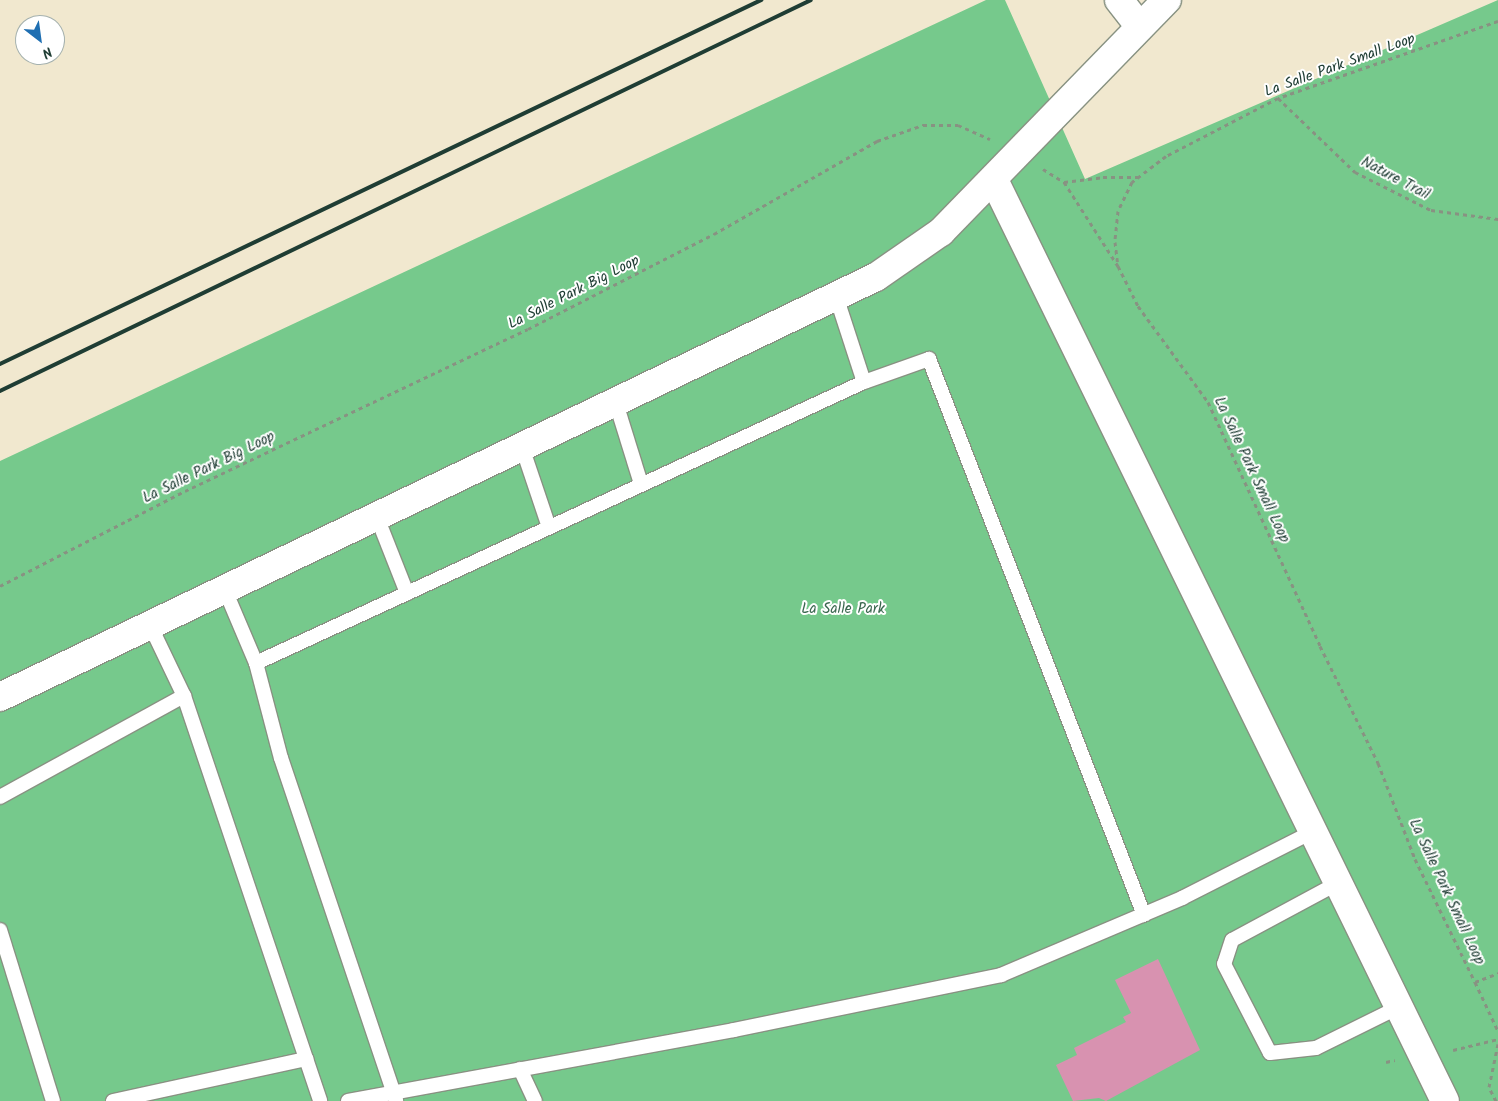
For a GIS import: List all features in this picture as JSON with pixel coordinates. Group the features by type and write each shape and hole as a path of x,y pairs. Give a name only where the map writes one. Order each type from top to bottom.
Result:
{"street":[{"path":"1119,0 1139,26"},
{"path":"0,697 876,276 941,232 1019,154 1139,26 1167,0"},
{"path":"994,180 1445,1101"}],"lane":[{"path":"836,296 864,382"},
{"path":"256,663 864,382 929,358 1144,915"},
{"path":"616,402 641,484"},
{"path":"522,447 549,527"},
{"path":"377,517 407,593"},
{"path":"224,590 256,663 281,758 394,1097"},
{"path":"150,626 184,696 320,1101"},
{"path":"0,797 184,696"},
{"path":"348,1101 394,1097 520,1069 1001,976 1144,915 1314,831"},
{"path":"1338,883 1232,940 1224,964 1270,1053 1316,1048 1399,1007"},
{"path":"0,930 53,1101"},
{"path":"113,1101 306,1059"},
{"path":"520,1069 535,1101"}],"path":[{"name":"La Salle Park Small Loop","path":"1498,21 1278,98 1166,156 1132,182 1118,211 1115,242 1118,266 1138,306 1208,402 1320,646 1378,763 1415,859 1475,982 1498,973"},
{"name":"Nature Trail","path":"1278,98 1355,172 1430,210 1498,219"},
{"name":"La Salle Park Big Loop","path":"0,586 185,491 528,329 714,234 877,142 923,125 958,125 1019,154 1064,182 1118,266"},
{"path":"1064,182 1103,177 1138,177"},
{"path":"1475,982 1498,1031"},
{"path":"1496,1101 1489,1087 1498,1044"}],"green space":[{"name":"La Salle Park","path":"986,0 1005,0 1085,179 1498,0 1498,1101 0,1101 0,461"}],"building":[{"path":"1158,959 1200,1050 1106,1101 1099,1098 1073,1101 1056,1065 1077,1055 1074,1048 1126,1022 1123,1017 1131,1013 1115,980"}],"railway":[{"path":"0,364 761,0"},
{"path":"0,391 811,0"}]}
